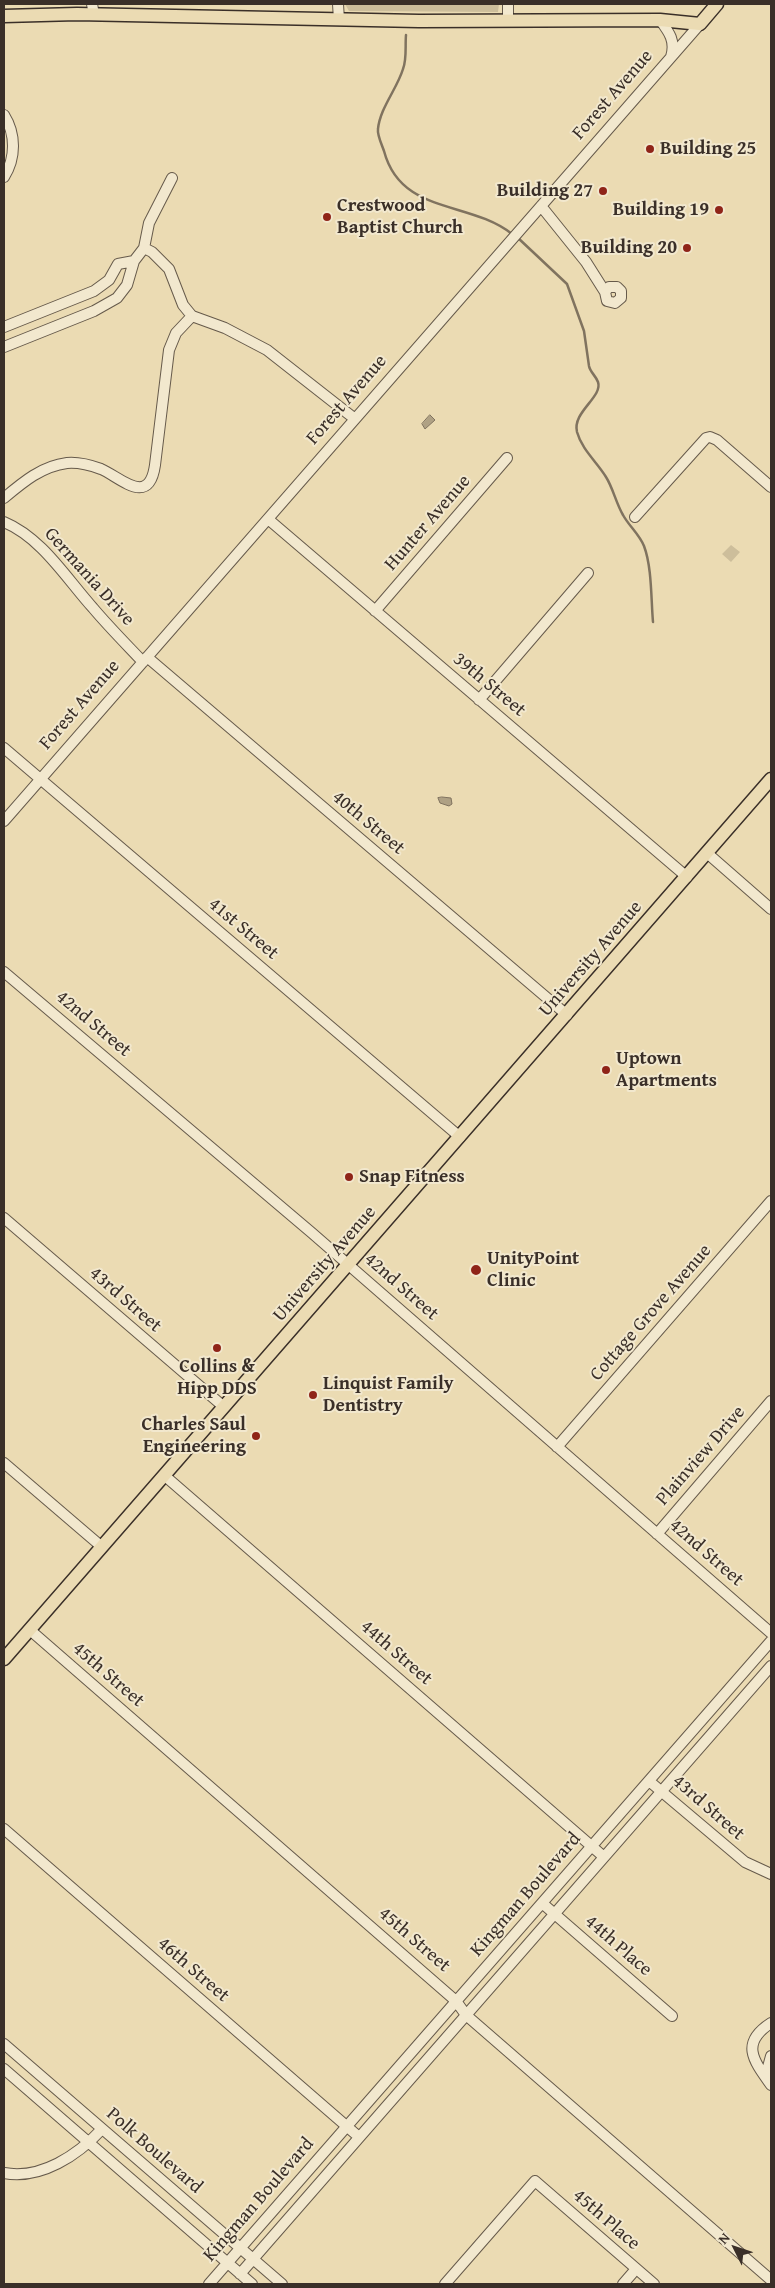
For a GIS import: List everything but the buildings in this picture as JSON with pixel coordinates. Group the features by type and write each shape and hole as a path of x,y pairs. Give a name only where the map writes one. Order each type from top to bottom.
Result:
{"main road":[{"path":"660,20 693,14 716,6"},
{"name":"Forest Avenue","path":"700,24 716,6"},
{"path":"4,16 93,9 339,20 660,20 700,24"},
{"name":"University Avenue","path":"4,1659 771,780"}],"street":[{"path":"338,4 339,20"},
{"path":"508,4 508,21"},
{"path":"660,20 672,39 674,47 670,58"},
{"name":"Forest Avenue","path":"4,821 700,24"},
{"path":"4,115 12,131 14,142 10,165 4,177"},
{"path":"4,348 108,304 116,298 127,285 134,261 144,248 149,223 172,178"},
{"path":"540,206 586,262 605,292"},
{"path":"144,248 152,252 168,269 183,305 192,316 225,328 267,350 355,419"},
{"path":"4,327 94,291 109,280 118,264 134,261"},
{"path":"4,498 33,475 54,465 83,463 102,469 124,484 136,488 150,480 154,475 169,350 176,333 192,316"},
{"path":"635,518 702,440 710,437 771,487"},
{"name":"Hunter Avenue","path":"375,610 507,458"},
{"name":"39th Street","path":"268,519 687,876"},
{"name":"Germania Drive","path":"4,522 18,528 27,536 61,570 93,608 145,660"},
{"path":"479,700 588,573"},
{"name":"40th Street","path":"145,660 567,1015"},
{"name":"41st Street","path":"4,748 460,1137"},
{"path":"707,853 771,909"},
{"name":"42nd Street","path":"4,972 349,1265 771,1633"},
{"name":"Cottage Grove Avenue","path":"557,1447 771,1201"},
{"name":"43rd Street","path":"4,1218 224,1407"},
{"name":"Plainview Drive","path":"657,1534 771,1400"},
{"path":"4,1463 102,1547"},
{"name":"44th Street","path":"165,1476 604,1857"},
{"name":"45th Street","path":"30,1630 456,2001 466,2015 771,2280"},
{"name":"Kingman Boulevard","path":"209,2284 771,1641"},
{"name":"Kingman Boulevard","path":"240,2274 771,1666"},
{"name":"43rd Street","path":"649,1780 745,1862 771,1874"},
{"name":"46th Street","path":"4,1829 359,2137"},
{"name":"44th Place","path":"542,1903 672,2016"},
{"path":"771,2023 758,2032 753,2042 752,2052 755,2063 771,2085"},
{"name":"Polk Boulevard","path":"4,2044 282,2284"},
{"path":"771,2056 768,2067 771,2085"},
{"name":"Polk Boulevard","path":"4,2069 252,2284"},
{"path":"4,2173 23,2175 36,2173 48,2168 89,2143 102,2129"},
{"name":"45th Place","path":"444,2284 535,2182 654,2284"},
{"path":"623,2284 636,2269"}],"shaded area":[{"path":"345,4 499,4 498,12 349,11"},
{"path":"430,415 435,420 425,429 422,424"},
{"path":"731,545 740,552 731,562 722,554"},
{"path":"438,798 451,798 452,804 449,806 440,803"}],"waterway":[{"path":"406,35 404,65 385,106 378,129 380,140 393,172 405,186 421,196 438,204 495,223 512,234"},
{"path":"517,237 567,284 584,331 589,366 598,382 598,388 579,418 577,432 582,445 608,481 623,515 644,546 650,573 653,622"}],"place":[{"name":"Building 25","path":"650,149"},
{"name":"Building 27","path":"603,191"},
{"name":"Building 19","path":"719,210"},
{"name":"Crestwood Baptist Church","path":"327,217"},
{"name":"Building 20","path":"687,248"},
{"name":"Uptown Apartments","path":"606,1070"},
{"name":"Snap Fitness","path":"349,1177"},
{"name":"UnityPoint Clinic","path":"476,1270"},
{"name":"Collins & Hipp DDS","path":"217,1348"},
{"name":"Linquist Family Dentistry","path":"313,1395"},
{"name":"Charles Saul Engineering","path":"256,1436"}]}
